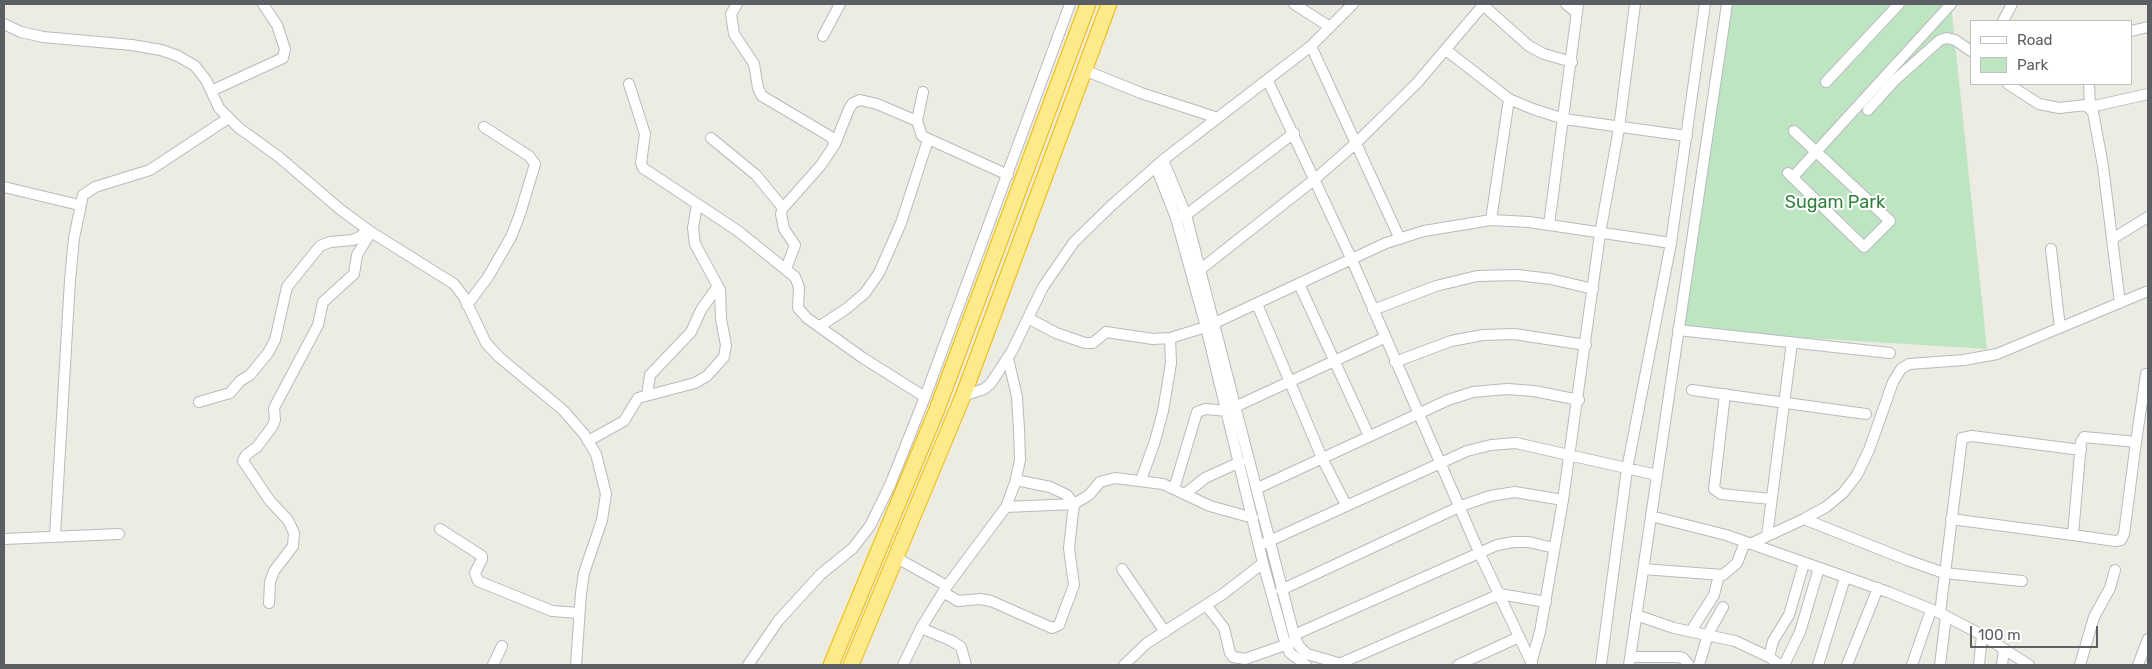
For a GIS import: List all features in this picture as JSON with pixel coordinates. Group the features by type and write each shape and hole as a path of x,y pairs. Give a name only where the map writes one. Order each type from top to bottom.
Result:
{"highway":[{"path":"831,665 936,412 1088,4"},
{"path":"851,665 963,396 1109,4"}],"street":[{"path":"211,91 283,58 285,49 277,25 264,4"},
{"path":"737,4 731,14 734,34 754,64 758,88 762,96 831,137 835,144"},
{"path":"823,36 840,4"},
{"path":"748,665 778,620 821,574 853,548 870,526 890,485 925,397 1070,4"},
{"path":"1294,4 1330,27"},
{"path":"963,396 984,389 991,383 1008,358 1043,287 1074,242 1112,205 1160,163 1311,46 1353,4"},
{"path":"1201,269 1315,179 1354,144 1417,83 1484,4 1529,46 1544,54 1572,62"},
{"path":"1549,225 1572,62 1577,8 1566,4"},
{"path":"1532,664 1546,602 1579,400 1600,234 1618,128 1635,4"},
{"path":"1601,665 1627,469 1672,243 1706,4"},
{"path":"1689,665 1683,658 1678,657 1629,661 1727,4"},
{"path":"1826,82 1899,4"},
{"path":"1794,131 1816,151 1890,221 1864,248 1790,175 1816,151 1951,4"},
{"path":"2004,20 2012,4"},
{"path":"4,24 21,32 43,37 132,45 161,50 195,66 227,119 279,157 369,230 454,284 490,348 563,410 596,454 606,494 602,520 584,573 576,665"},
{"path":"2132,31 2148,28"},
{"path":"1868,110 1895,80 1940,40 1947,38 1956,40 1970,50"},
{"path":"1311,46 1354,144 1400,239"},
{"path":"1446,50 1509,99 1564,119 1618,128 1687,136"},
{"path":"1084,70 1141,93 1218,118"},
{"path":"1268,81 1352,260 1384,338 1461,506 1479,552 1532,664"},
{"path":"629,84 645,134 641,163 658,178 738,231 786,269 798,281 798,308 802,313 863,358 925,397"},
{"path":"2010,85 2039,104 2049,108 2090,107 2148,94"},
{"path":"2089,85 2090,107 2093,112 2104,166 2120,303"},
{"path":"923,92 917,121 922,136 1008,175"},
{"path":"1491,220 1509,99"},
{"path":"786,269 795,245 784,229 781,214 782,208 822,165 835,144 853,103 860,100 877,104 917,121"},
{"path":"55,536 70,280 79,205 82,196 88,190 150,170 227,119"},
{"path":"467,305 488,278 511,237 535,164 529,156 484,127"},
{"path":"1176,218 1186,215 1294,133"},
{"path":"711,138 756,175 782,208"},
{"path":"820,326 846,309 865,293 879,273 901,223 928,140"},
{"path":"1160,163 1186,215 1201,269 1226,411 1253,518 1281,590 1293,640 1290,653 1306,665"},
{"path":"1160,163 1237,406 1258,488 1264,543 1263,564 1293,640 1307,654 1342,664 1500,594 1546,602"},
{"path":"4,187 79,205"},
{"path":"588,441 624,421 638,398 695,382 707,376 724,357 726,345 721,319 722,298 718,286 695,244 693,228 697,204"},
{"path":"2112,239 2148,217"},
{"path":"1028,318 1056,333 1085,343 1093,343 1106,332 1153,339 1170,338 1211,325 1400,239 1443,227 1491,220 1549,225 1600,234 1672,243"},
{"path":"199,402 230,393 250,375 268,353 275,340 283,296 287,287 320,246 330,242 352,240 369,230"},
{"path":"269,603 269,588 274,571 293,546 294,533 288,520 270,501 243,461 246,455 257,447 272,427 274,408 318,325 323,302 354,274 358,255 369,230"},
{"path":"2051,249 2060,328"},
{"path":"1373,310 1436,286 1476,276 1517,275 1551,279 1593,289"},
{"path":"1299,284 1369,436"},
{"path":"647,395 650,375 691,332 702,310 718,286"},
{"path":"1643,569 1719,576 1730,571 1737,563 1748,543 1804,519 1826,507 1843,493 1857,475 1869,450 1893,382 1901,369 1909,364 1964,360 1997,354 2148,291"},
{"path":"1257,304 1322,458 1346,505"},
{"path":"1678,330 1890,353"},
{"path":"1395,362 1451,341 1482,335 1514,334 1586,345"},
{"path":"1141,480 1155,441 1162,411 1171,363 1170,338"},
{"path":"1237,406 1384,338"},
{"path":"1767,536 1792,342"},
{"path":"903,665 945,589 1006,507 1016,480 1020,460 1017,397 1008,358"},
{"path":"1951,519 2073,536 2121,540 2124,534 2146,374"},
{"path":"1258,488 1418,413 1473,392 1507,389 1534,391 1579,400"},
{"path":"1692,390 1866,414"},
{"path":"1726,394 1714,489 1721,494 1771,499"},
{"path":"1174,489 1197,412 1206,409 1226,411"},
{"path":"1940,665 1939,613 1962,438 1972,436 2081,450"},
{"path":"2073,536 2081,450 2084,437 2090,436 2136,442"},
{"path":"1264,543 1441,463 1467,452 1491,445 1516,443 1545,448 1570,456 1657,475"},
{"path":"1185,494 1205,478 1240,462"},
{"path":"1006,507 1074,504 1088,495 1100,482 1107,479 1141,480 1174,489 1210,506 1253,518"},
{"path":"895,557 945,589 958,600 980,599 991,601 1048,627 1056,628 1072,596 1074,585 1069,548 1074,504 1067,495 1050,487 1016,480"},
{"path":"1281,590 1461,506 1490,496 1514,492 1563,500"},
{"path":"1651,516 1683,523 1748,543 1844,578 1878,588 1939,613 1982,635 2029,665"},
{"path":"1804,519 1906,560 1944,573 2022,581"},
{"path":"440,529 482,556 482,560 475,573 478,580 552,611 580,613"},
{"path":"4,539 119,534"},
{"path":"1206,605 1224,628 1230,653 1233,657 1245,659 1293,640 1479,552 1514,542 1554,548"},
{"path":"1769,657 1773,641 1790,615 1804,563"},
{"path":"1124,665 1147,643 1206,605 1263,564"},
{"path":"1784,665 1800,632 1819,568"},
{"path":"1122,569 1165,632"},
{"path":"2080,665 2094,617 2110,588 2115,570"},
{"path":"1691,631 1714,595 1719,576"},
{"path":"1818,665 1844,578"},
{"path":"1847,665 1878,588"},
{"path":"1699,665 1708,634 1722,607"},
{"path":"1912,665 1939,613"},
{"path":"1636,615 1658,624 1735,641 1769,657 1780,665"},
{"path":"922,628 961,647 966,665"},
{"path":"1979,665 1982,635"},
{"path":"1458,665 1519,637"},
{"path":"2138,665 2148,639"},
{"path":"493,665 502,646"},
{"path":"2002,665 2004,649"}],"green space":[{"name":"Sugam Park","path":"1727,4 1951,4 1987,349 1678,330"}]}
